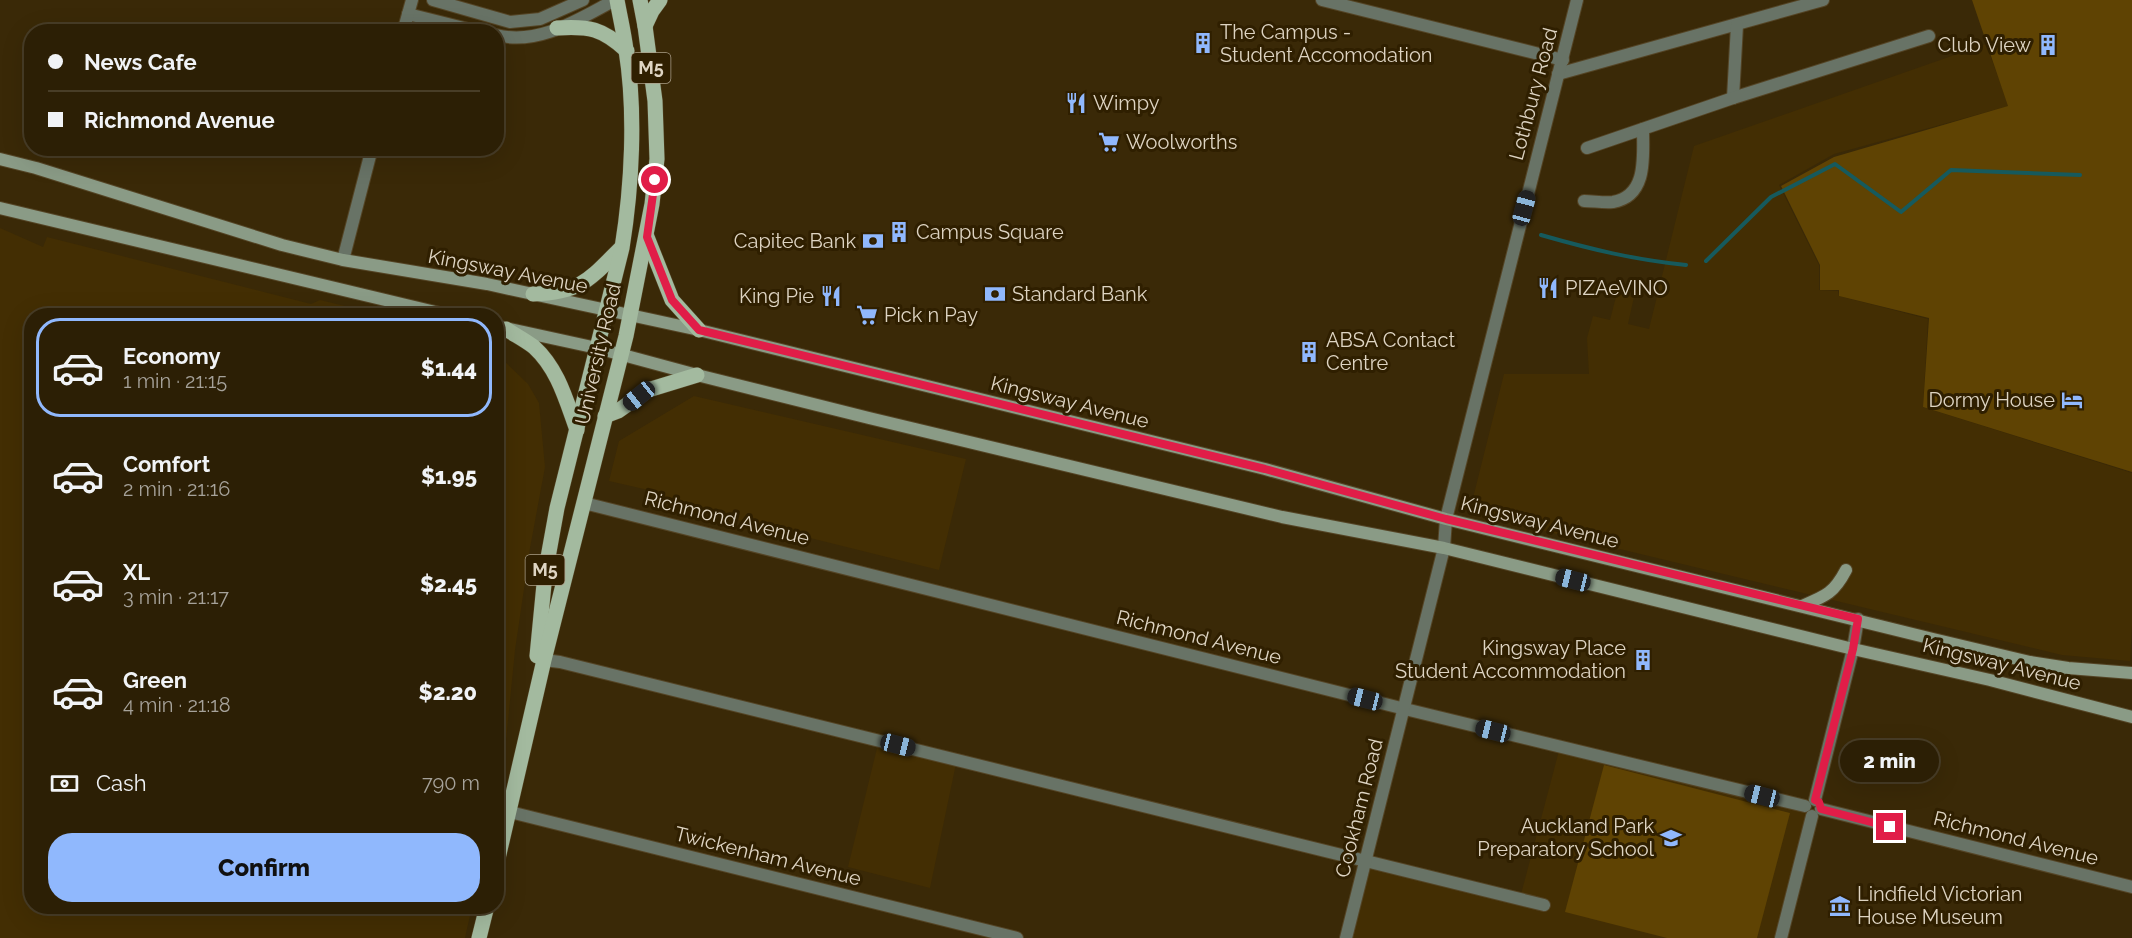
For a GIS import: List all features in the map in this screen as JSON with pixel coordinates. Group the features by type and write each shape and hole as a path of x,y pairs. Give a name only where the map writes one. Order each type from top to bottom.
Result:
{"main road":[{"name":"M5","path":"616,0 627,51"},
{"name":"University Road","path":"504,836 531,712 621,354 647,237 655,180 657,137 655,101 640,0"},
{"path":"645,26 652,10 660,0"},
{"path":"557,28 592,28 615,40 627,51"},
{"name":"University Road","path":"531,712 545,574 557,508 621,248 630,190 631,139 627,51"},
{"name":"Kingsway Avenue","path":"0,159 343,261 458,279 630,314 1265,469 1446,519 2030,662 2132,674"},
{"path":"0,208 419,308"},
{"path":"647,237 672,300 699,330"},
{"path":"533,294 571,290 590,279 621,248"},
{"name":"Kingsway Avenue","path":"504,328 597,348 697,375 1282,518 1444,548 1853,649 1990,680 2132,717"},
{"path":"504,329 533,347 552,369 560,383 577,430"},
{"path":"605,416 618,411 648,390 697,375"},
{"path":"1803,606 1822,598 1837,587 1846,570"},
{"path":"479,938 485,914"}],"street":[{"path":"405,24 412,0"},
{"path":"433,0 510,22 540,20 583,0"},
{"path":"504,37 533,37 616,0"},
{"path":"1322,0 1563,60"},
{"name":"Lothbury Road","path":"1444,548 1446,519 1577,0"},
{"path":"1558,74 1823,0"},
{"path":"408,14 448,24"},
{"path":"1733,98 1737,25"},
{"path":"1587,148 1733,98 1929,36"},
{"path":"1584,201 1613,202 1631,193 1637,187 1643,170 1643,129"},
{"path":"343,261 370,156"},
{"name":"Richmond Avenue","path":"584,503 1405,709 2132,887"},
{"name":"Cookham Road","path":"1346,938 1444,548"},
{"path":"1781,938 1853,649 1858,619"},
{"path":"544,660 583,667 1544,905"},
{"name":"Twickenham Avenue","path":"510,812 1017,938"}],"shaded area":[{"path":"1972,0 2132,0 2132,472 1923,407 1929,318 1839,296 1839,290 1820,290 1820,265 1781,186 1834,157 2008,106"},
{"path":"1986,44 2009,106 1834,154 1779,185 1819,265 1819,290 1838,291 1839,296 1928,319 1923,407 2132,473 2130,661 2062,655 1482,516 1476,511 1472,502 1504,374 1589,374 1587,338 1593,316 1610,320 1617,293 1634,297 1628,324 1649,329 1694,146"},
{"path":"0,228 43,247 47,237 311,304 320,300 353,308 24,308 24,914 470,914 465,938 0,938"},
{"path":"504,361 528,384 539,403 545,467 515,650 504,761"},
{"path":"694,396 966,459 939,570 694,509 695,504 609,481 619,441"},
{"path":"879,740 957,759 930,888 848,867"},
{"name":"Auckland Park Preparatory School","path":"1560,747 1806,804 1812,816 1781,938 1346,938 1366,860 1520,898"},
{"path":"1604,765 1790,813 1757,938 1667,938 1565,912"}],"waterway":[{"path":"1706,261 1771,197 1835,164 1901,212 1951,170 2080,175"},
{"path":"1541,235 1613,253 1686,265"}],"place":[{"name":"The Campus - Student Accomodation","path":"1203,43"},
{"name":"Club View","path":"2048,45"},
{"name":"Wimpy","path":"1076,103"},
{"name":"Woolworths","path":"1109,142"},
{"name":"Campus Square","path":"899,232"},
{"name":"Capitec Bank","path":"873,241"},
{"name":"PIZAeVINO","path":"1548,288"},
{"name":"Standard Bank","path":"995,294"},
{"name":"King Pie","path":"831,296"},
{"name":"Pick n Pay","path":"867,315"},
{"name":"ABSA Contact Centre","path":"1309,352"},
{"name":"Dormy House","path":"2072,400"},
{"name":"Kingsway Place Student Accommodation","path":"1643,660"},
{"name":"Auckland Park Preparatory School","path":"1671,838"},
{"name":"Lindfield Victorian House Museum","path":"1840,906"}],"route":[{"path":"655,180 647,237 672,300 699,330 1265,469 1446,519 1858,619 1853,649 1815,800 1819,802 1821,809 1890,827"}]}
